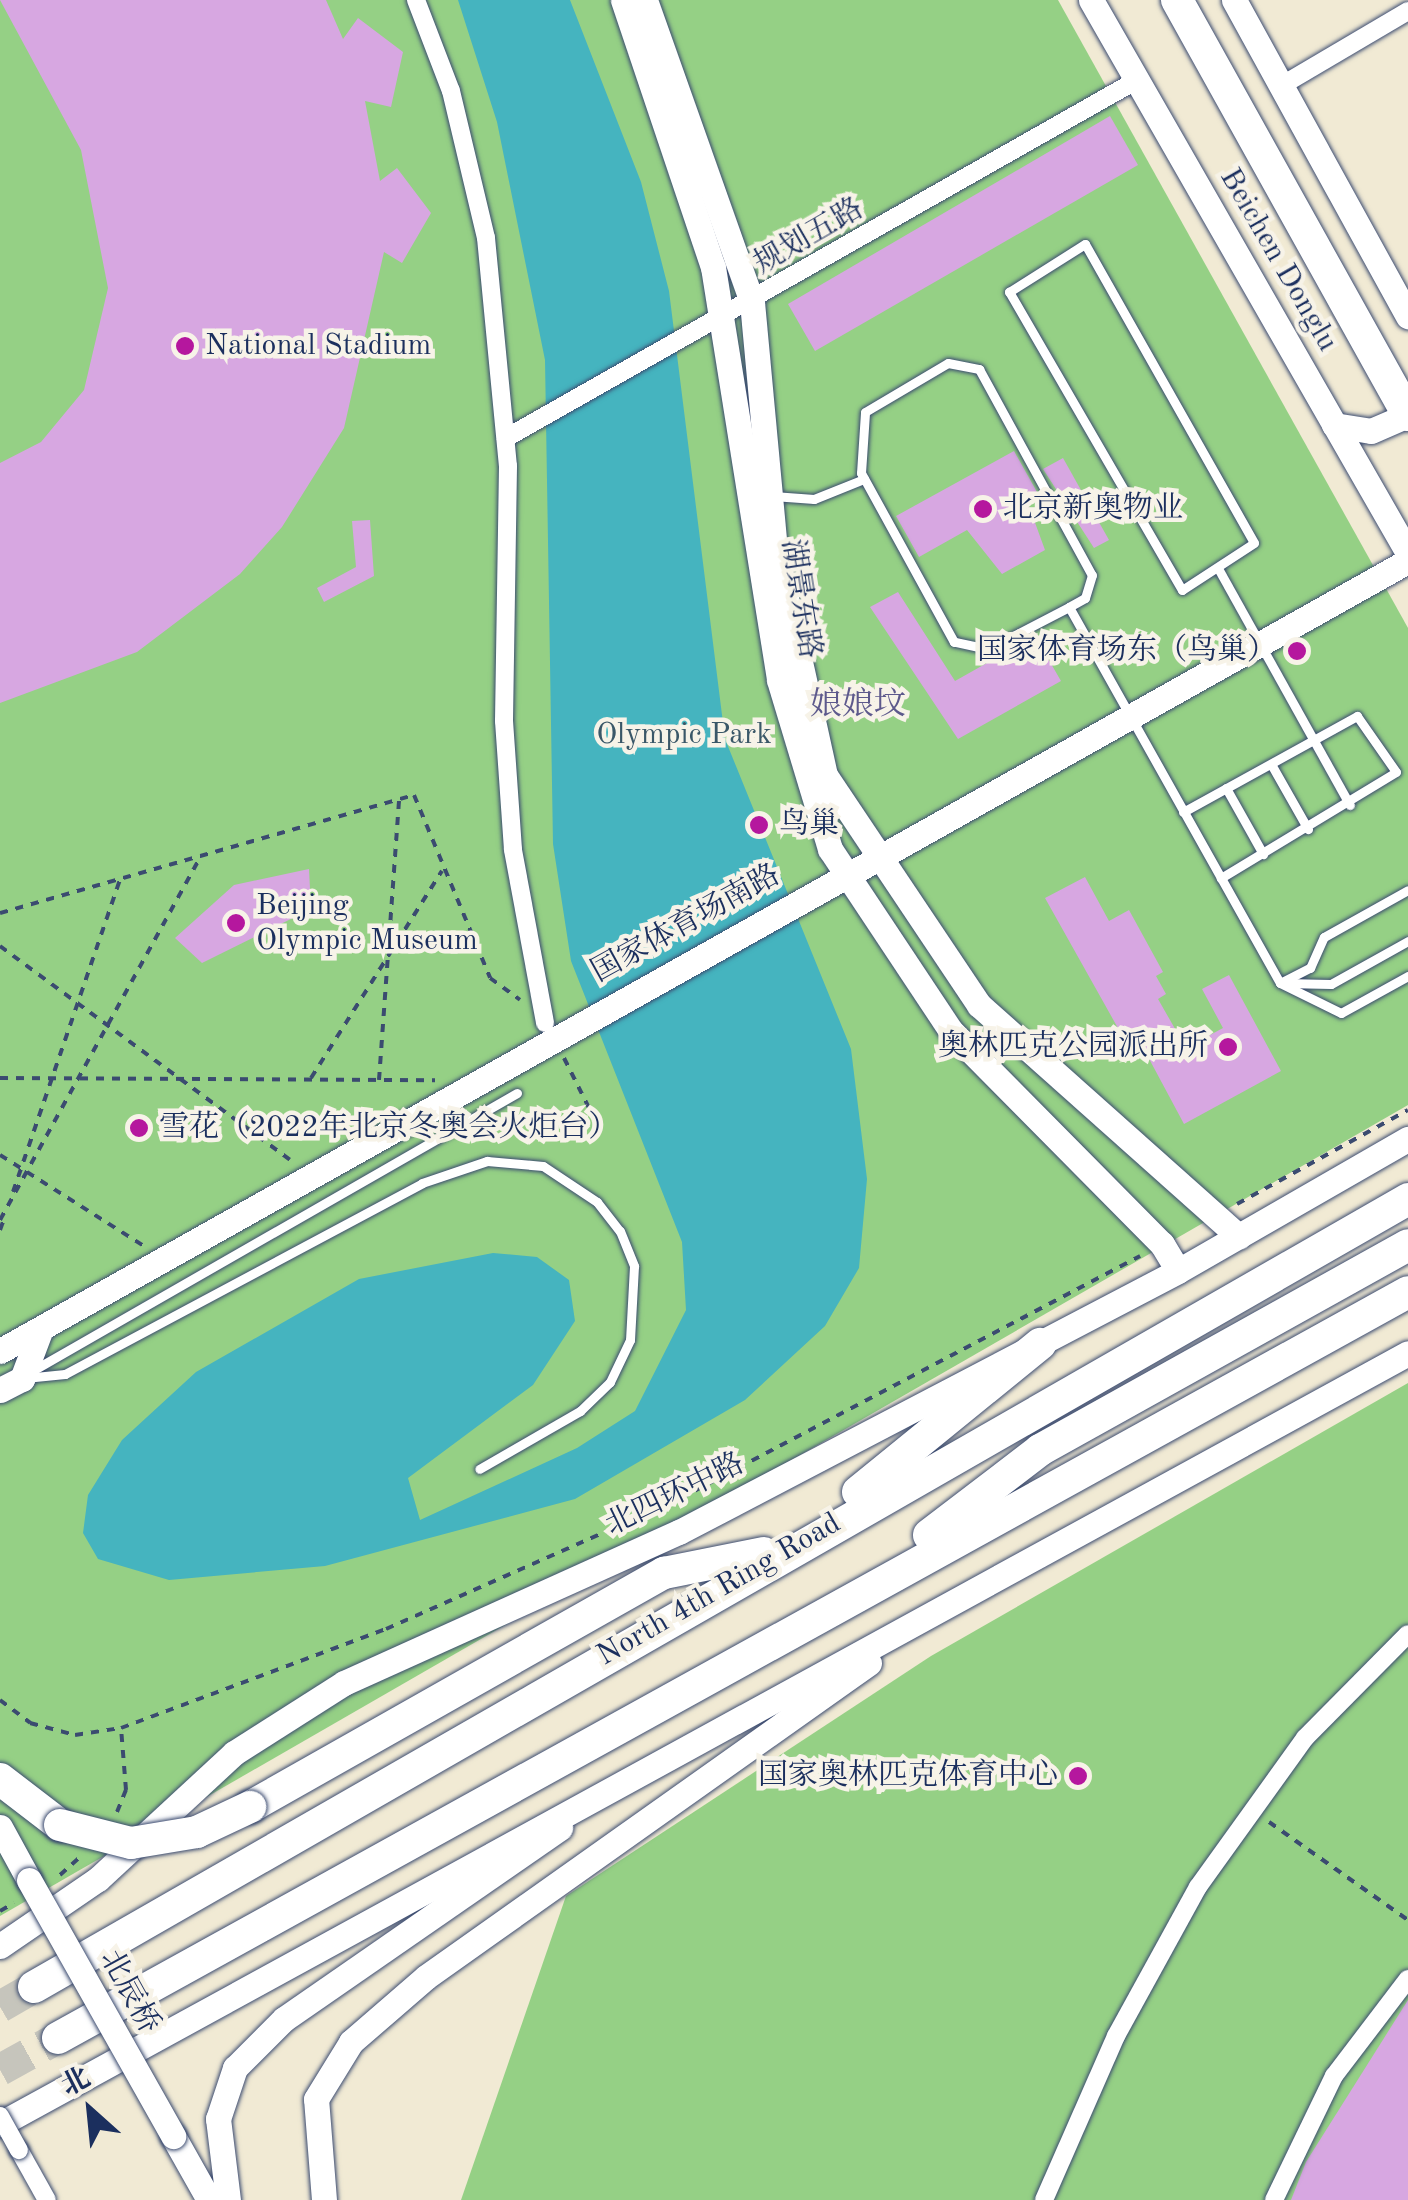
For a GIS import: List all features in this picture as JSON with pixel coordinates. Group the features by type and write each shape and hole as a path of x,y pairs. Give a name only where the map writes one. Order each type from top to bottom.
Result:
{"highway":[{"path":"1177,0 1408,415"},
{"name":"North 4th Ring Road","path":"34,1987 789,1548 1408,1200"},
{"path":"846,1598 1040,1450 1408,1245"},
{"path":"58,2038 846,1598 1408,1292"},
{"path":"0,1779 60,1825 131,1843 197,1832 250,1808 664,1573 789,1548 1040,1344"}],"street":[{"path":"416,0 451,92 486,238 506,438 504,721 513,850 548,1029"},
{"name":"湖景东路","path":"622,0 656,78 725,318 779,680 842,875 952,1032 1162,1244 1178,1271"},
{"name":"湖景东路","path":"645,0 752,302 770,496 816,752 873,857 979,1005 1239,1237"},
{"name":"Beichen Donglu","path":"1091,0 1408,553"},
{"path":"1234,0 1286,83 1408,316"},
{"path":"1286,83 1408,11"},
{"name":"规划五路","path":"506,438 725,318 1137,80"},
{"path":"1334,425 1371,431 1408,415"},
{"name":"国家体育场南路","path":"0,1351 40,1331 548,1029 580,1020 1408,561"},
{"name":"北四环中路","path":"0,1946 98,1879 234,1752 344,1683 679,1532 1178,1271 1408,1138"},
{"path":"11,1385 40,1331"},
{"path":"0,2124 683,1742 940,1613 1408,1352"},
{"path":"324,2200 316,2099 350,2042 426,1977 940,1613"},
{"path":"1044,2200 1116,2036 1198,1887 1304,1738 1408,1634"},
{"path":"228,2200 218,2119 235,2068 260,2044 683,1742"},
{"name":"北辰桥","path":"0,1828 209,2200"},
{"path":"1274,2200 1334,2076 1408,1979"},
{"path":"0,2116 46,2200"}],"lane":[{"path":"1085,244 1254,543 1220,570 1182,590 1172,585 1009,292 1085,244"},
{"path":"948,362 978,369 1092,575 1085,598 1069,606 988,650 968,650 864,480 865,412 948,362"},
{"path":"770,496 814,499 864,480"},
{"path":"1220,570 1350,805"},
{"path":"1069,606 1280,983 1341,1013 1408,976"},
{"path":"1184,812 1357,716 1372,731 1394,781 1221,878"},
{"path":"1271,764 1308,829"},
{"path":"1226,788 1263,854"},
{"path":"1280,983 1310,968 1324,936 1408,890"},
{"path":"1280,983 1331,984 1408,941"},
{"path":"11,1385 517,1093"},
{"path":"11,1385 65,1374 422,1183 488,1161 543,1166 598,1202 620,1231 634,1266 630,1340 610,1382 580,1411 479,1470"}],"path":[{"path":"379,1080 399,798"},
{"path":"0,913 399,798 418,800 490,978 548,1029 593,1116"},
{"path":"24,1170 201,855"},
{"path":"310,1080 442,871"},
{"path":"0,1230 24,1170 120,878"},
{"path":"0,946 296,1164"},
{"path":"0,1078 444,1080"},
{"path":"1216,1216 1408,1110"},
{"path":"0,1155 148,1248"},
{"path":"0,1220 10,1202"},
{"path":"0,1700 30,1723 75,1735 121,1728 386,1628 682,1498 1162,1244"},
{"path":"1253,1810 1408,1920"}],"green space":[{"name":"Olympic Park","path":"0,0 1058,0 1408,628 1408,1105 0,1916"},
{"name":"国家奥林匹克体育中心","path":"1408,1383 1408,2200 461,2200 566,1896 931,1656"}],"water":[{"path":"458,0 570,0 641,182 669,291 725,739 851,1049 867,1179 859,1268 825,1326 745,1400 575,1499 325,1566 169,1580 98,1559 83,1533 88,1495 122,1440 196,1372 359,1279 493,1253 537,1257 569,1280 575,1321 533,1385 408,1478 420,1520 577,1448 635,1411 686,1310 682,1242 571,961 553,844 545,360 497,122"}],"building":[{"name":"National Stadium","path":"0,0 326,0 343,39 358,18 403,52 391,107 365,101 380,181 397,168 431,213 402,263 384,252 344,428 282,527 240,574 137,652 0,703 0,463 41,442 84,390 108,288 81,150"},
{"path":"1110,116 1138,165 815,351 788,304"},
{"name":"北京新奥物业","path":"1014,451 1037,492 1026,498 1045,550 1002,574 967,530 919,557 896,516"},
{"path":"1063,458 1109,540 1094,548 1043,469"},
{"path":"370,520 374,576 324,602 317,588 356,567 352,521"},
{"path":"898,592 955,681 1035,636 1061,681 958,739 870,607"},
{"name":"Beijing Olympic Museum","path":"309,869 311,909 202,963 175,938 234,885"},
{"path":"1085,877 1109,921 1129,910 1163,972 1156,976 1166,994 1158,999 1186,1048 1223,1028 1202,989 1229,975 1281,1071 1184,1124 1139,1040 1128,1046 1045,898"},
{"path":"1408,2000 1408,2200 1291,2200 1306,2162"}],"tunnel":[{"path":"0,2007 34,1987"},
{"path":"0,2070 58,2038"}],"place":[{"name":"National Stadium","path":"185,346"},
{"name":"北京新奥物业","path":"983,509"},
{"name":"国家体育场东（鸟巢）","path":"1297,651"},
{"name":"鸟巢","path":"759,825"},
{"name":"Beijing Olympic Museum","path":"236,923"},
{"name":"奥林匹克公园派出所","path":"1228,1047"},
{"name":"雪花（2022年北京冬奥会火炬台）","path":"139,1128"},
{"name":"国家奥林匹克体育中心","path":"1078,1776"}],"district":[{"name":"娘娘坟","path":"858,706"}]}
